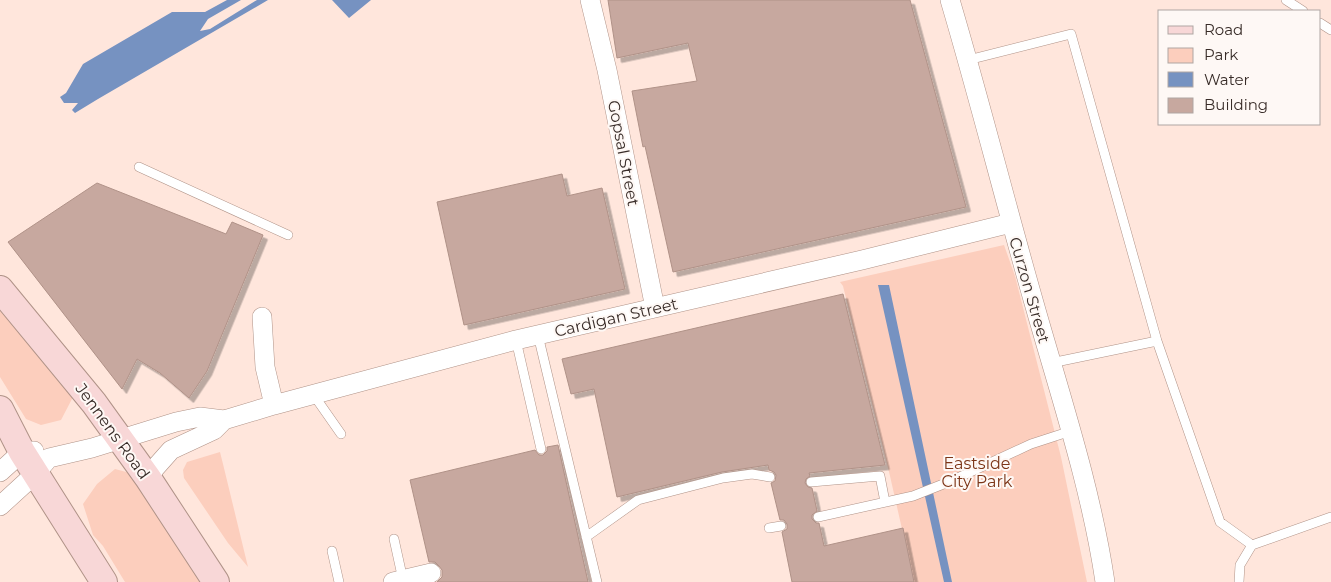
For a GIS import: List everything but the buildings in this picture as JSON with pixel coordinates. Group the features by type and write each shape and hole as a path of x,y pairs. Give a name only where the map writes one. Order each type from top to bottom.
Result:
{"main road":[{"name":"Jennens Road","path":"0,289 64,365 111,441 142,469 216,582"},
{"path":"0,409 22,452 42,466 104,582"}],"street":[{"name":"Gopsal Street","path":"590,0 607,70 654,308"},
{"name":"Curzon Street","path":"950,0 968,60 1011,223 1072,431 1100,550 1105,582"},
{"name":"Cardigan Street","path":"42,466 111,441 176,422 200,417 224,420 313,394 516,340 862,260 1011,223"},
{"path":"262,317 265,367 274,405"},
{"name":"Cardigan Street","path":"142,469 171,450 214,430 224,420"},
{"path":"0,472 22,452"},
{"path":"0,506 42,466"},
{"path":"398,581 431,573"}],"lane":[{"path":"1286,0 1301,10"},
{"path":"968,60 1071,34 1158,341 1220,522 1252,545"},
{"path":"138,167 288,235"},
{"path":"538,335 566,467 597,582"},
{"path":"516,340 541,449"},
{"path":"1051,364 1158,341"},
{"path":"313,394 340,434"},
{"path":"818,517 923,492 1025,446 1072,431"},
{"path":"586,536 638,500 723,478 752,474 770,477"},
{"path":"811,482 880,476 885,502"},
{"path":"1240,582 1240,565 1252,545 1331,517"},
{"path":"769,528 781,526"},
{"path":"394,539 398,581"},
{"path":"332,551 339,582"}],"green space":[{"name":"Eastside City Park","path":"1004,245 1015,276 1061,457 1087,582 914,582 890,476 843,286 840,282"},
{"path":"0,302 73,397 61,420 41,425 26,419 0,377"},
{"path":"220,452 248,567 228,543 184,478 183,470 187,462"},
{"path":"115,469 130,473 209,582 125,582 103,546 93,535 83,504 97,484"}],"water":[{"path":"227,0 241,0 208,19 200,31 210,29 257,0 268,0 75,113 72,110 78,103 64,103 60,97 66,93 83,64 172,12 205,12"},
{"path":"332,0 371,0 349,18"},
{"path":"878,285 889,285 952,582 944,582"}]}
